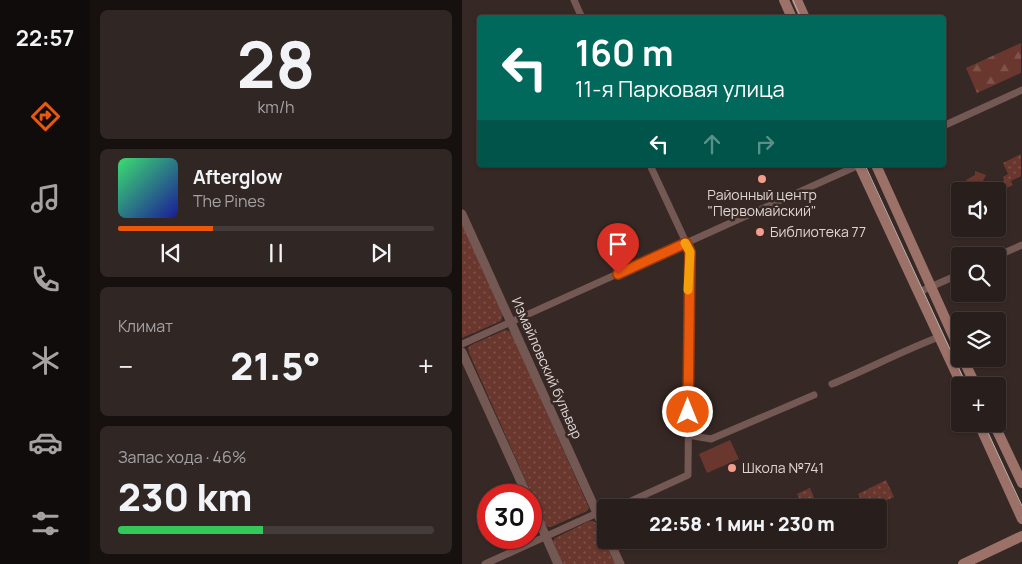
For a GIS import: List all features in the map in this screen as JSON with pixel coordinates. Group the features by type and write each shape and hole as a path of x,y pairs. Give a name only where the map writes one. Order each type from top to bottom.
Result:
{"main road":[{"path":"784,0 791,15"},
{"path":"797,0 804,15"},
{"path":"860,167 958,377"},
{"path":"877,167 951,332"},
{"path":"983,432 1022,519"},
{"path":"998,432 1022,483"},
{"path":"963,564 1022,536"}],"street":[{"path":"574,0 581,15"},
{"path":"946,125 1022,90"},
{"path":"636,499 688,475 690,252 651,167"},
{"path":"462,344 855,167"},
{"name":"Измайловский бульвар","path":"462,214 596,513"},
{"path":"1006,252 1022,245"},
{"path":"918,292 951,278"},
{"path":"832,384 939,337"},
{"path":"462,352 522,484"},
{"path":"688,434 711,439 814,395"},
{"path":"485,564 596,513"},
{"path":"542,527 558,564"},
{"path":"613,549 620,564"}],"green space":[{"path":"1021,43 1021,73 977,93 966,68"},
{"path":"1021,154 1021,176 1011,181 1013,185 1006,188 1006,182 1002,182 1004,181 1003,177 1008,174 1003,163"},
{"path":"975,171 986,175 982,182 967,182 966,180 975,175"},
{"path":"462,224 503,314 501,321 462,338"},
{"path":"505,330 512,334 589,508 587,511 551,527 545,524 542,517 542,484 527,484 469,353 468,348"},
{"path":"730,440 739,459 707,473 699,454"},
{"path":"886,480 894,497 887,500 860,499 858,494"},
{"path":"810,488 815,499 799,499 797,494"},
{"path":"589,521 593,521 597,525 597,549 608,549 615,564 562,564 553,541 555,538"}],"tram line":[{"path":"793,0 800,15"},
{"path":"866,167 963,377"},
{"path":"988,432 1022,506"}],"slow traffic":[{"path":"685,243 690,252 688,290"}],"place":[{"name":"Районный центр \"Первомайский\"","path":"762,179"},
{"name":"Библиотека 77","path":"760,232"},
{"name":"Школа №741","path":"732,468"}],"route":[{"path":"618,274 686,243 690,252 688,270 688,412"}]}
